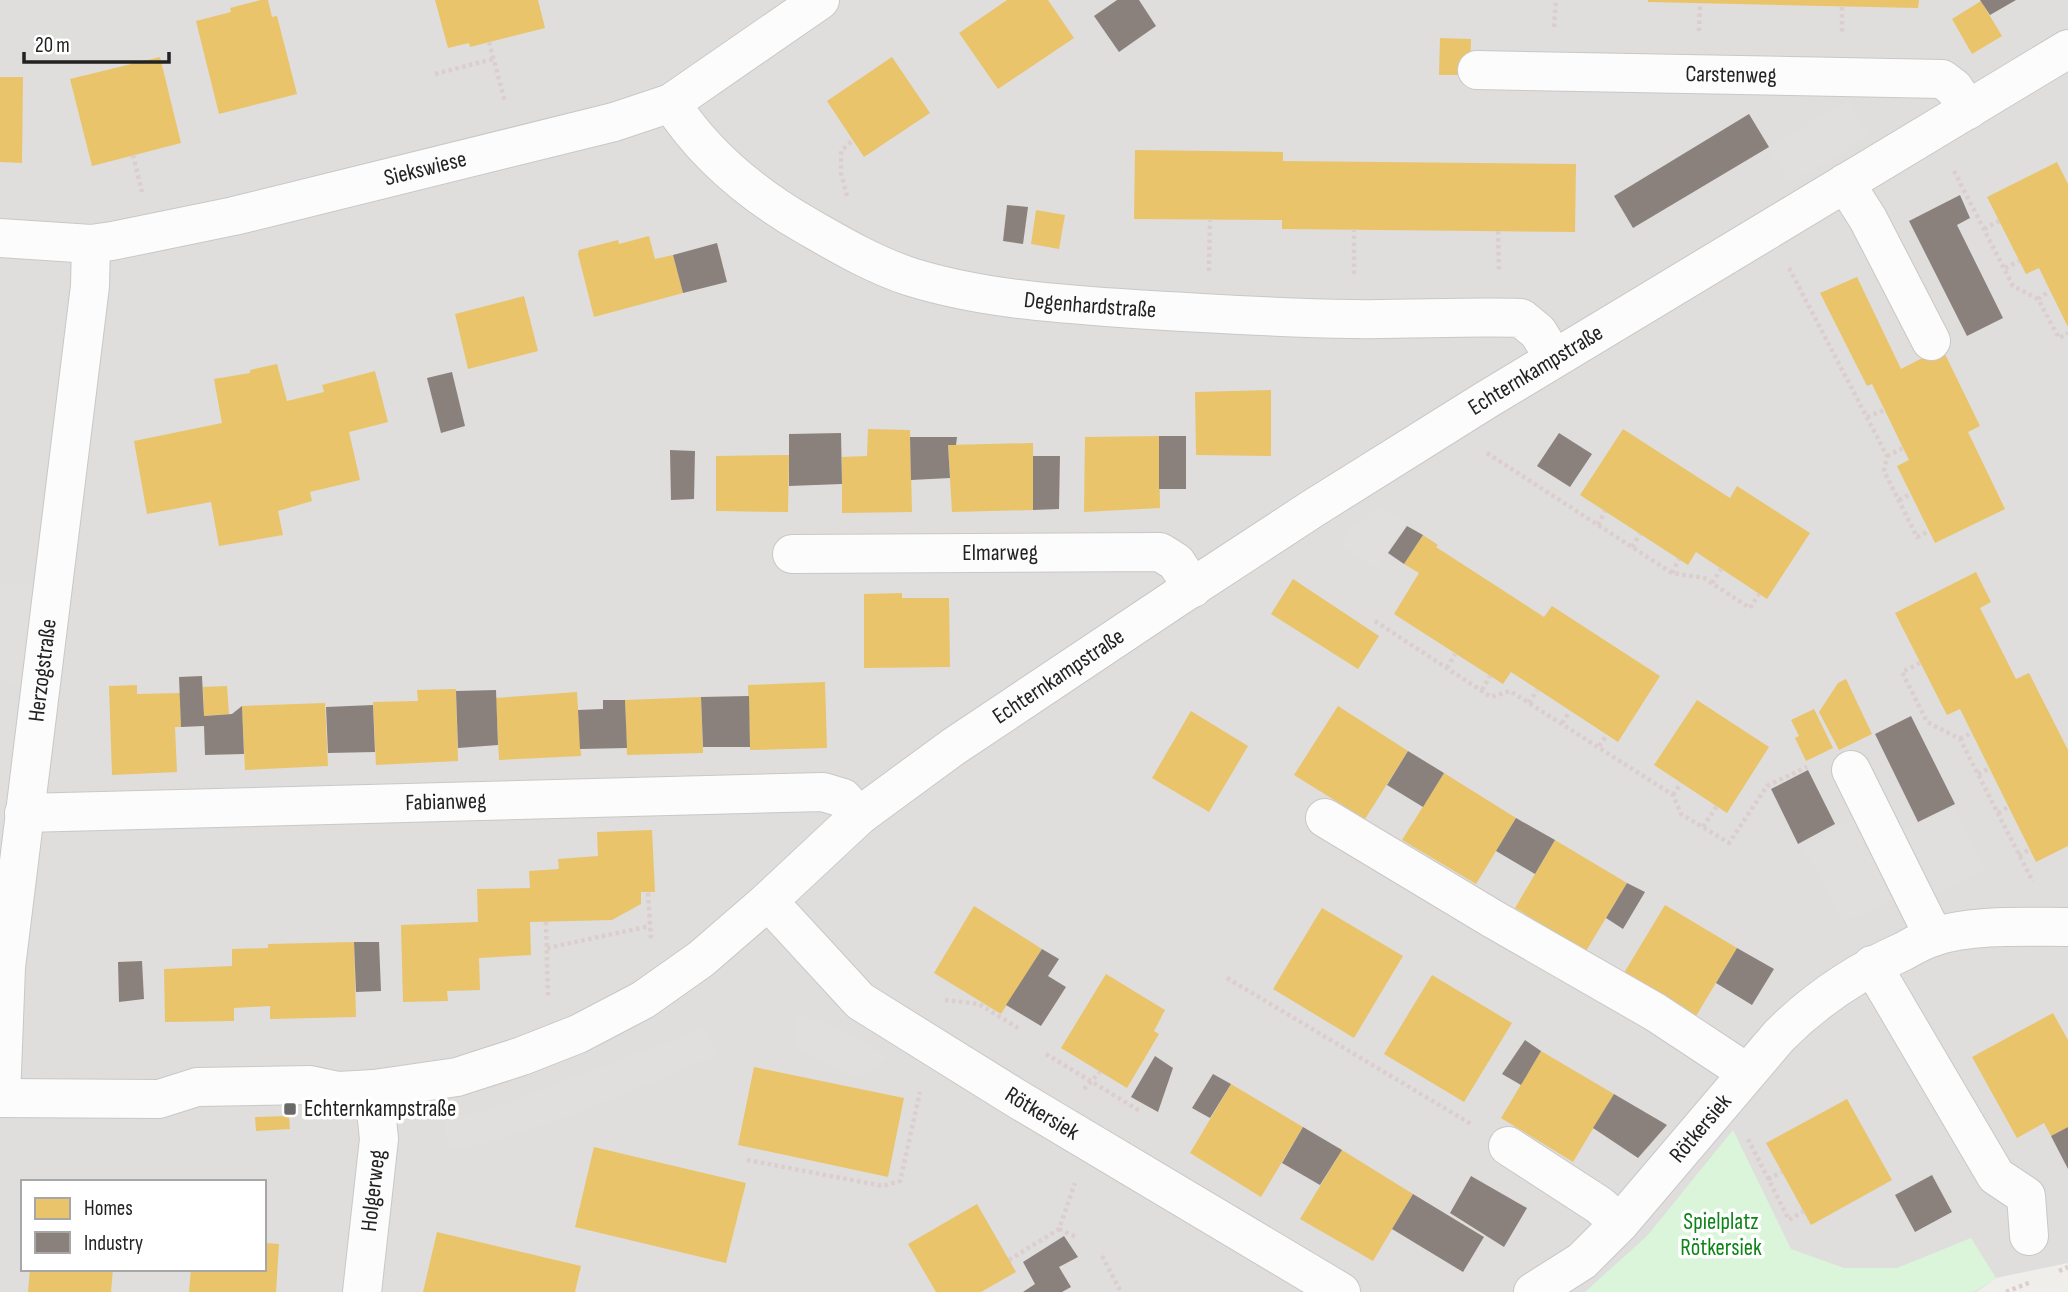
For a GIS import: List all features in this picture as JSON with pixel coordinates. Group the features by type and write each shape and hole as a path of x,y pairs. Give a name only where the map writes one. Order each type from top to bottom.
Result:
{"street":[{"name":"Siekswiese","path":"0,238 91,244 234,216 614,122 671,103 820,0"},
{"name":"Echternkampstraße","path":"1,1098 159,1099 197,1087 310,1085 338,1091 374,1089 457,1077 578,1034 643,1000 701,959 859,816 953,747 1193,587 1311,509 1554,358 2068,49"},
{"name":"Carstenweg","path":"1477,70 1941,79 1954,88 1968,110"},
{"name":"Degenhardstraße","path":"671,103 689,131 715,160 782,211 855,253 909,276 973,292 1115,308 1353,319 1521,318 1538,332 1554,358"},
{"path":"1845,183 1868,219 1931,341"},
{"name":"Herzogstraße","path":"1,1098 6,967 90,286 91,244"},
{"name":"Elmarweg","path":"792,554 1160,552 1176,562 1193,587"},
{"path":"1833,767 1934,937"},
{"name":"Fabianweg","path":"24,813 823,792 843,798 859,816"},
{"path":"1325,818 1655,1012 1746,1072"},
{"name":"Rötkersiek","path":"768,901 860,1001 1019,1100 1341,1292"},
{"name":"Rötkersiek","path":"1533,1292 1583,1261 1620,1223 1746,1072 1804,1011 1837,986 1872,965 1934,937 1994,927 2055,927"},
{"path":"1872,965 1996,1176 2026,1196 2029,1236"},
{"name":"Holgerweg","path":"362,1292 379,1139 374,1089"},
{"path":"1508,1146 1599,1205 1620,1223"}],"path":[{"path":"489,42 503,97"},
{"path":"435,74 493,59"},
{"path":"849,206 841,173 841,151 852,140"},
{"path":"133,155 142,195"},
{"path":"1950,162 2013,286 2038,299 2059,338 2068,333"},
{"path":"1209,279 1210,219"},
{"path":"1984,229 1999,221"},
{"path":"1353,280 1354,229"},
{"path":"1498,231 1499,279"},
{"path":"2005,268 2019,261"},
{"path":"1787,263 1887,456 1884,471 1917,537 1929,531"},
{"path":"2038,299 2050,291"},
{"path":"1867,418 1884,410"},
{"path":"1480,448 1672,573 1704,578 1750,608 1759,594"},
{"path":"1887,456 1903,448"},
{"path":"1898,500 1911,494"},
{"path":"1598,525 1605,510"},
{"path":"1632,547 1640,534"},
{"path":"1672,573 1679,559"},
{"path":"1712,583 1721,569"},
{"path":"1375,621 1491,697 1510,691 1599,746 1673,795 1681,814 1729,843 1767,786 1833,767"},
{"path":"1447,668 1455,654"},
{"path":"1920,663 1902,672 1927,722 1960,739 2055,927"},
{"path":"1482,690 1490,677"},
{"path":"1529,703 1537,690"},
{"path":"1562,723 1570,711"},
{"path":"1960,739 1971,733"},
{"path":"1599,746 1607,735"},
{"path":"1978,774 1990,768"},
{"path":"1673,795 1681,783"},
{"path":"1703,827 1717,806"},
{"path":"1997,813 2008,807"},
{"path":"2019,856 2030,849"},
{"path":"648,893 651,951"},
{"path":"546,922 549,1009"},
{"path":"547,948 650,926"},
{"path":"1227,978 1508,1146"},
{"path":"1046,1054 1140,1111"},
{"path":"747,1160 883,1186 900,1181 922,1083"},
{"path":"1748,1138 1789,1220 1804,1211"},
{"path":"1009,1260 1059,1228 1079,1172"},
{"path":"1769,1179 1782,1172"},
{"path":"1059,1228 1078,1238"},
{"path":"1102,1256 1121,1292"}],"shaded area":[{"path":"0,0 2068,0 2068,1263 1996,1278 1976,1292 0,1292"},
{"path":"1847,101 1868,134 1830,161 1789,181 1769,147"},
{"path":"1382,506 1406,522 1376,569 1339,545 1349,529"},
{"path":"34,582 21,683 0,681 0,585"},
{"path":"0,700 21,701 5,821 0,821"},
{"path":"1955,806 1985,869 1917,903 1911,891 1844,922 1802,846 1871,810 1886,840"},
{"path":"795,1012 844,1030 888,1057 862,1079 796,1050"},
{"path":"706,1027 717,1055 562,1119 482,1144 448,1149 445,1118 491,1109"}],"green space":[{"name":"Spielplatz Rötkersiek","path":"1733,1130 1791,1249 1844,1268 1897,1268 1971,1238 1996,1278 1974,1292 1585,1292 1647,1236"}],"building: Homes":[{"path":"268,0 272,17 277,16 297,94 219,114 196,21 231,12 230,8"},
{"path":"435,0 538,0 545,28 470,47 469,43 448,48"},
{"path":"1007,0 1048,0 1074,38 998,89 959,33"},
{"path":"1648,0 1919,0 1918,8"},
{"path":"1981,1 2002,36 1972,54 1952,19"},
{"path":"1440,38 1471,39 1470,75 1439,75"},
{"path":"160,57 181,143 92,166 70,79"},
{"path":"892,57 930,113 864,157 827,101"},
{"path":"0,77 23,77 22,163 0,162"},
{"path":"1135,150 1283,152 1283,161 1576,164 1575,232 1282,229 1282,220 1134,219"},
{"path":"2057,162 2068,184 2068,327 2039,268 2026,274 1987,197"},
{"path":"1036,210 1065,215 1059,249 1031,244"},
{"path":"649,236 655,259 673,255 683,293 594,317 579,250 618,240 619,244"},
{"path":"1857,277 1901,369 1942,348 1980,426 1968,432 2005,509 1935,543 1897,466 1909,460 1872,384 1867,386 1820,293"},
{"path":"524,296 538,351 468,369 455,314"},
{"path":"277,364 287,401 324,392 322,385 375,371 388,422 349,432 360,480 310,492 312,501 278,511 283,535 219,546 211,502 147,514 134,441 222,423 214,379 250,373 250,370"},
{"path":"1271,390 1271,456 1196,455 1195,392"},
{"path":"868,429 910,430 912,512 842,513 842,457 867,456"},
{"path":"1623,429 1730,498 1737,486 1810,533 1767,599 1696,552 1688,565 1580,495"},
{"path":"1159,436 1160,508 1084,512 1085,437"},
{"path":"1033,443 1033,510 952,512 948,445"},
{"path":"789,455 788,512 716,511 716,456"},
{"path":"1423,535 1438,545 1436,547 1544,617 1552,606 1660,676 1618,742 1511,672 1503,684 1394,614 1419,573 1404,564"},
{"path":"1976,572 1991,602 1980,608 2016,679 2029,673 2068,750 2068,846 2036,862 1960,709 1947,715 1895,613"},
{"path":"1293,579 1379,636 1358,669 1271,614"},
{"path":"902,593 902,598 949,598 950,667 864,668 864,594"},
{"path":"1846,679 1872,734 1839,750 1819,712 1838,683"},
{"path":"825,682 827,748 750,750 748,685"},
{"path":"137,685 137,694 180,693 181,727 175,727 177,772 112,775 109,686"},
{"path":"227,686 229,714 204,716 203,687"},
{"path":"456,689 458,761 376,765 373,702 418,701 417,690"},
{"path":"577,692 581,756 499,760 496,698"},
{"path":"701,697 703,753 627,755 625,700"},
{"path":"1697,700 1769,747 1727,813 1654,765"},
{"path":"325,703 328,766 245,770 242,706"},
{"path":"1338,706 1408,751 1365,819 1294,775"},
{"path":"1814,709 1833,748 1806,761 1795,738 1799,736 1791,720"},
{"path":"1191,711 1248,746 1209,812 1152,778"},
{"path":"1444,773 1516,818 1476,884 1402,840"},
{"path":"652,830 655,892 641,892 641,904 612,920 530,922 531,955 479,958 480,990 447,991 448,1001 403,1002 401,925 478,922 477,889 530,888 529,871 559,869 558,859 598,856 597,832"},
{"path":"1555,840 1627,883 1586,951 1515,908"},
{"path":"1665,905 1737,948 1696,1016 1624,973"},
{"path":"974,906 1042,949 1001,1014 934,973"},
{"path":"1322,908 1403,956 1354,1038 1273,989"},
{"path":"354,942 356,1017 270,1019 270,1006 234,1008 234,1021 165,1022 164,969 232,966 232,949 268,948 268,944"},
{"path":"1106,974 1165,1010 1154,1031 1159,1034 1127,1088 1061,1048"},
{"path":"1432,975 1512,1023 1464,1102 1384,1054"},
{"path":"2053,1013 2068,1040 2068,1127 2051,1136 2044,1123 2017,1138 1972,1057"},
{"path":"1541,1051 1614,1094 1573,1162 1501,1118"},
{"path":"754,1067 904,1098 888,1177 738,1145"},
{"path":"1231,1084 1303,1127 1261,1197 1190,1153"},
{"path":"1847,1099 1892,1180 1811,1225 1766,1143"},
{"path":"289,1116 290,1129 256,1131 255,1117"},
{"path":"594,1147 746,1183 726,1263 575,1227"},
{"path":"1342,1150 1413,1194 1373,1261 1300,1219"},
{"path":"977,1204 1016,1272 981,1292 936,1292 908,1244"},
{"path":"437,1232 581,1266 575,1292 423,1292"},
{"path":"266,1243 279,1244 276,1292 189,1292 191,1271 266,1271"},
{"path":"30,1271 113,1271 111,1292 28,1292"}],"building: Industry":[{"path":"1117,0 1139,0 1156,26 1119,52 1094,16"},
{"path":"1980,0 2016,0 1990,15"},
{"path":"1749,114 1769,147 1633,228 1614,196"},
{"path":"1960,195 1970,218 1957,225 2003,318 1967,336 1909,221"},
{"path":"1007,205 1028,207 1023,244 1003,241"},
{"path":"717,243 727,282 683,293 673,255"},
{"path":"452,372 465,426 441,433 427,378"},
{"path":"841,433 842,484 789,486 789,434"},
{"path":"1559,433 1592,454 1570,487 1537,466"},
{"path":"1159,436 1186,436 1186,489 1159,489"},
{"path":"910,437 957,437 956,445 948,445 950,478 911,480"},
{"path":"670,450 695,451 694,499 671,500"},
{"path":"1033,456 1060,456 1059,509 1033,510"},
{"path":"1407,526 1423,535 1404,564 1388,553"},
{"path":"202,676 204,716 232,714 242,706 244,754 205,755 204,726 181,727 179,677"},
{"path":"496,690 498,745 458,748 456,691"},
{"path":"749,696 750,747 703,747 701,697"},
{"path":"603,700 625,700 627,748 580,749 578,710 603,709"},
{"path":"373,705 375,752 328,753 326,707"},
{"path":"1911,716 1955,804 1918,822 1875,734"},
{"path":"1408,751 1444,773 1423,807 1387,785"},
{"path":"1808,770 1835,824 1798,844 1771,789"},
{"path":"1516,818 1555,840 1535,874 1496,851"},
{"path":"1627,883 1645,892 1623,929 1606,918"},
{"path":"354,942 379,942 381,991 356,992"},
{"path":"1737,948 1774,969 1752,1005 1716,983"},
{"path":"1042,949 1059,959 1048,976 1066,987 1041,1026 1006,1005"},
{"path":"142,961 144,999 119,1002 118,962"},
{"path":"1525,1040 1541,1051 1521,1085 1502,1074"},
{"path":"1155,1056 1173,1068 1158,1112 1131,1097"},
{"path":"1213,1074 1231,1084 1210,1118 1192,1108"},
{"path":"1614,1094 1667,1125 1638,1158 1593,1128"},
{"path":"1303,1127 1342,1150 1320,1185 1282,1163"},
{"path":"2068,1127 2068,1169 2051,1136"},
{"path":"1932,1175 1952,1212 1915,1232 1895,1195"},
{"path":"1471,1176 1527,1208 1504,1247 1450,1213"},
{"path":"1413,1194 1484,1237 1463,1272 1392,1229"},
{"path":"1064,1236 1078,1257 1059,1267 1071,1287 1062,1292 1023,1292 1035,1284 1023,1262"}],"place":[{"name":"Echternkampstraße","path":"290,1109"}]}
